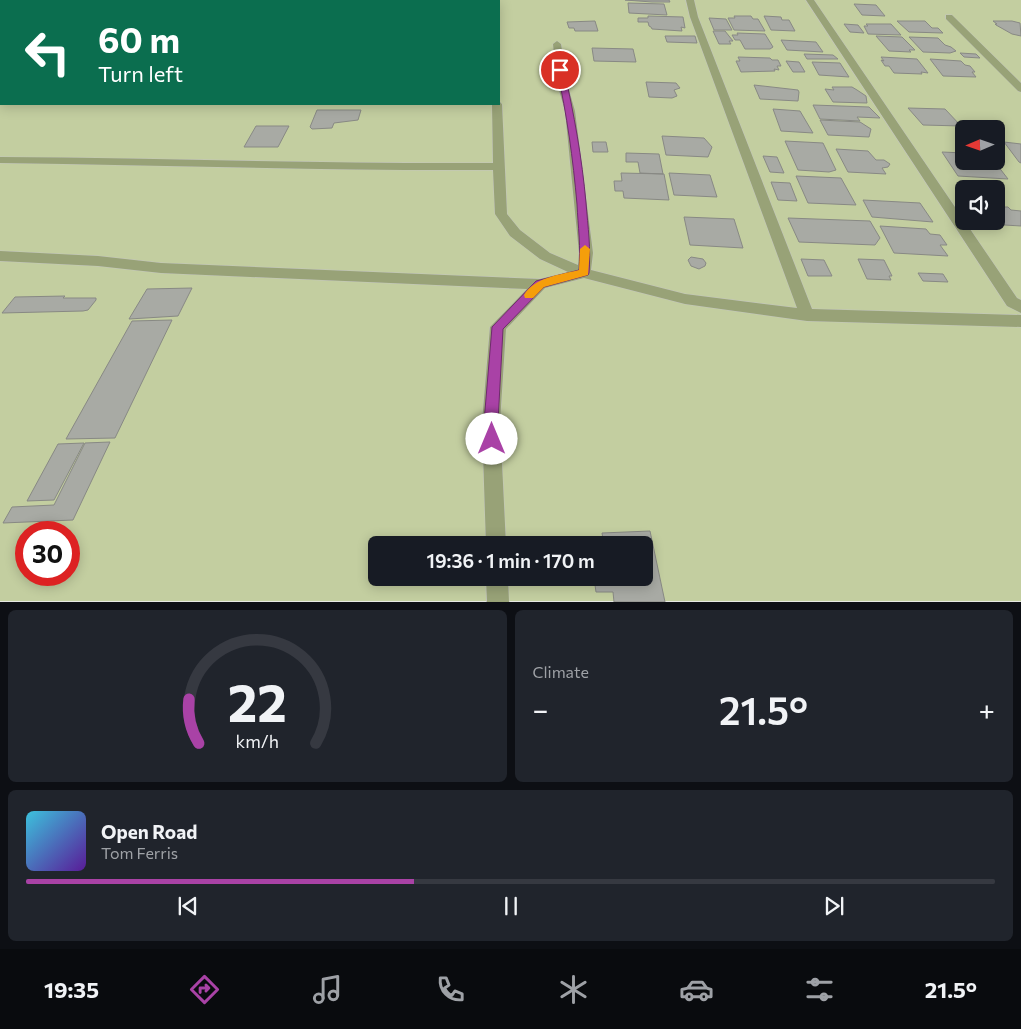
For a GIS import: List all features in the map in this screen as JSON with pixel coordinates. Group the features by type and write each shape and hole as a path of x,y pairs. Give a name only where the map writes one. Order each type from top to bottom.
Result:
{"street":[{"path":"690,0 694,17 807,315"},
{"path":"810,0 1012,302 1021,307"},
{"path":"949,17 1021,88"},
{"path":"557,44 562,83 570,111 578,171 586,253 584,273"},
{"path":"497,105 501,214 515,233 545,256 584,273 685,299 807,315 1021,321"},
{"path":"0,160 258,163 375,167 500,166"},
{"path":"0,256 98,261 162,268 540,284 584,273"},
{"path":"496,536 491,422 498,327 540,284"},
{"path":"497,586 498,602"}],"green space":[{"path":"500,0 1021,0 1021,601 0,601 0,105 500,105"}],"building":[{"path":"625,0 669,0 670,2"},
{"path":"628,3 664,4 667,15 629,13"},
{"path":"854,4 876,5 885,16 862,15"},
{"path":"648,16 683,17 685,28 681,27 682,31 652,29 648,22 638,22 638,18 648,18"},
{"path":"734,16 751,16 753,19 758,19 765,31 734,30 728,18 735,18"},
{"path":"764,16 781,17 782,20 789,20 795,31 771,30"},
{"path":"709,18 726,19 732,30 714,30"},
{"path":"595,21 598,31 575,31 574,28 569,28 567,22"},
{"path":"897,21 925,21 932,28 938,28 943,33 909,32"},
{"path":"993,21 1020,23 1021,36 1012,34 996,25"},
{"path":"844,24 858,25 864,33 850,32"},
{"path":"866,24 891,24 901,35 868,34 864,26 868,26"},
{"path":"713,31 725,31 733,41 729,41 731,44 719,44"},
{"path":"737,33 765,34 773,47 770,49 745,49 740,40 735,40 732,35 738,35"},
{"path":"665,36 695,36 697,43 667,42"},
{"path":"876,36 902,37 915,50 909,50 911,52 889,51"},
{"path":"909,37 938,38 945,45 956,51 950,53 923,52"},
{"path":"781,40 816,42 823,52 787,50"},
{"path":"592,48 633,49 636,62 594,61"},
{"path":"960,53 976,54 980,58 964,57"},
{"path":"804,54 833,55 838,59 807,59"},
{"path":"738,57 770,58 778,60 781,66 777,66 779,70 774,69 775,71 741,72 736,61 740,61"},
{"path":"881,57 917,59 928,73 894,73 889,66 885,66"},
{"path":"930,59 961,61 965,65 970,66 975,72 972,72 976,77 943,76"},
{"path":"786,61 799,62 805,72 793,72"},
{"path":"812,62 840,63 849,77 819,75"},
{"path":"646,82 676,83 680,88 674,90 677,96 672,98 649,97"},
{"path":"754,85 798,90 798,101 760,99"},
{"path":"832,87 852,87 866,96 867,103 833,102 825,89 834,90"},
{"path":"813,105 869,107 880,118 857,117 860,121 820,119"},
{"path":"908,108 945,109 955,120 955,126 923,125"},
{"path":"773,109 800,111 813,133 781,131"},
{"path":"317,110 361,110 358,120 334,123 332,128 312,129 310,127"},
{"path":"820,120 860,122 871,129 869,137 828,135"},
{"path":"256,126 289,126 278,147 244,147"},
{"path":"662,136 704,138 712,147 708,157 666,155"},
{"path":"785,141 823,143 836,170 829,172 798,170"},
{"path":"592,142 606,142 608,152 593,152"},
{"path":"1005,142 1021,144 1021,163"},
{"path":"836,149 868,151 876,160 884,160 890,164 888,167 882,168 886,174 848,172"},
{"path":"942,152 955,153 955,170 1001,170 1008,179 958,176"},
{"path":"626,153 659,154 663,174 640,173 638,162 626,162"},
{"path":"763,156 777,157 784,173 770,172"},
{"path":"621,173 664,174 669,200 624,198 623,191 615,191 614,181 622,181"},
{"path":"669,173 710,175 717,197 674,195"},
{"path":"796,176 841,178 856,205 808,203"},
{"path":"771,182 790,183 797,201 778,200"},
{"path":"863,200 920,203 933,222 872,217"},
{"path":"1005,207 1021,211 1021,226 1005,225"},
{"path":"684,217 734,219 743,248 690,245"},
{"path":"788,218 870,221 880,238 875,245 799,242"},
{"path":"880,226 926,229 930,234 940,235 947,245 940,245 948,256 894,253"},
{"path":"691,257 703,259 706,263 705,266 699,269 691,266 688,260"},
{"path":"801,259 824,260 832,276 808,276"},
{"path":"858,259 884,260 892,276 889,276 891,280 867,279"},
{"path":"918,273 943,274 948,282 923,281"},
{"path":"192,288 178,316 129,319 147,289"},
{"path":"65,296 63,298 96,298 96,300 88,310 83,311 2,313 15,297"},
{"path":"172,320 115,438 66,439 132,321"},
{"path":"110,442 73,520 3,523 12,507 54,505 85,443"},
{"path":"84,443 54,500 27,501 58,444"},
{"path":"650,531 651,536 602,536 602,533"},
{"path":"653,545 665,602 614,602 613,592 596,592 595,586 653,586"}],"slow traffic":[{"path":"529,295 540,284 584,273 585,249"}],"route":[{"path":"492,439 491,422 498,327 540,284 584,273 586,253 578,171 570,111 560,70"}]}
